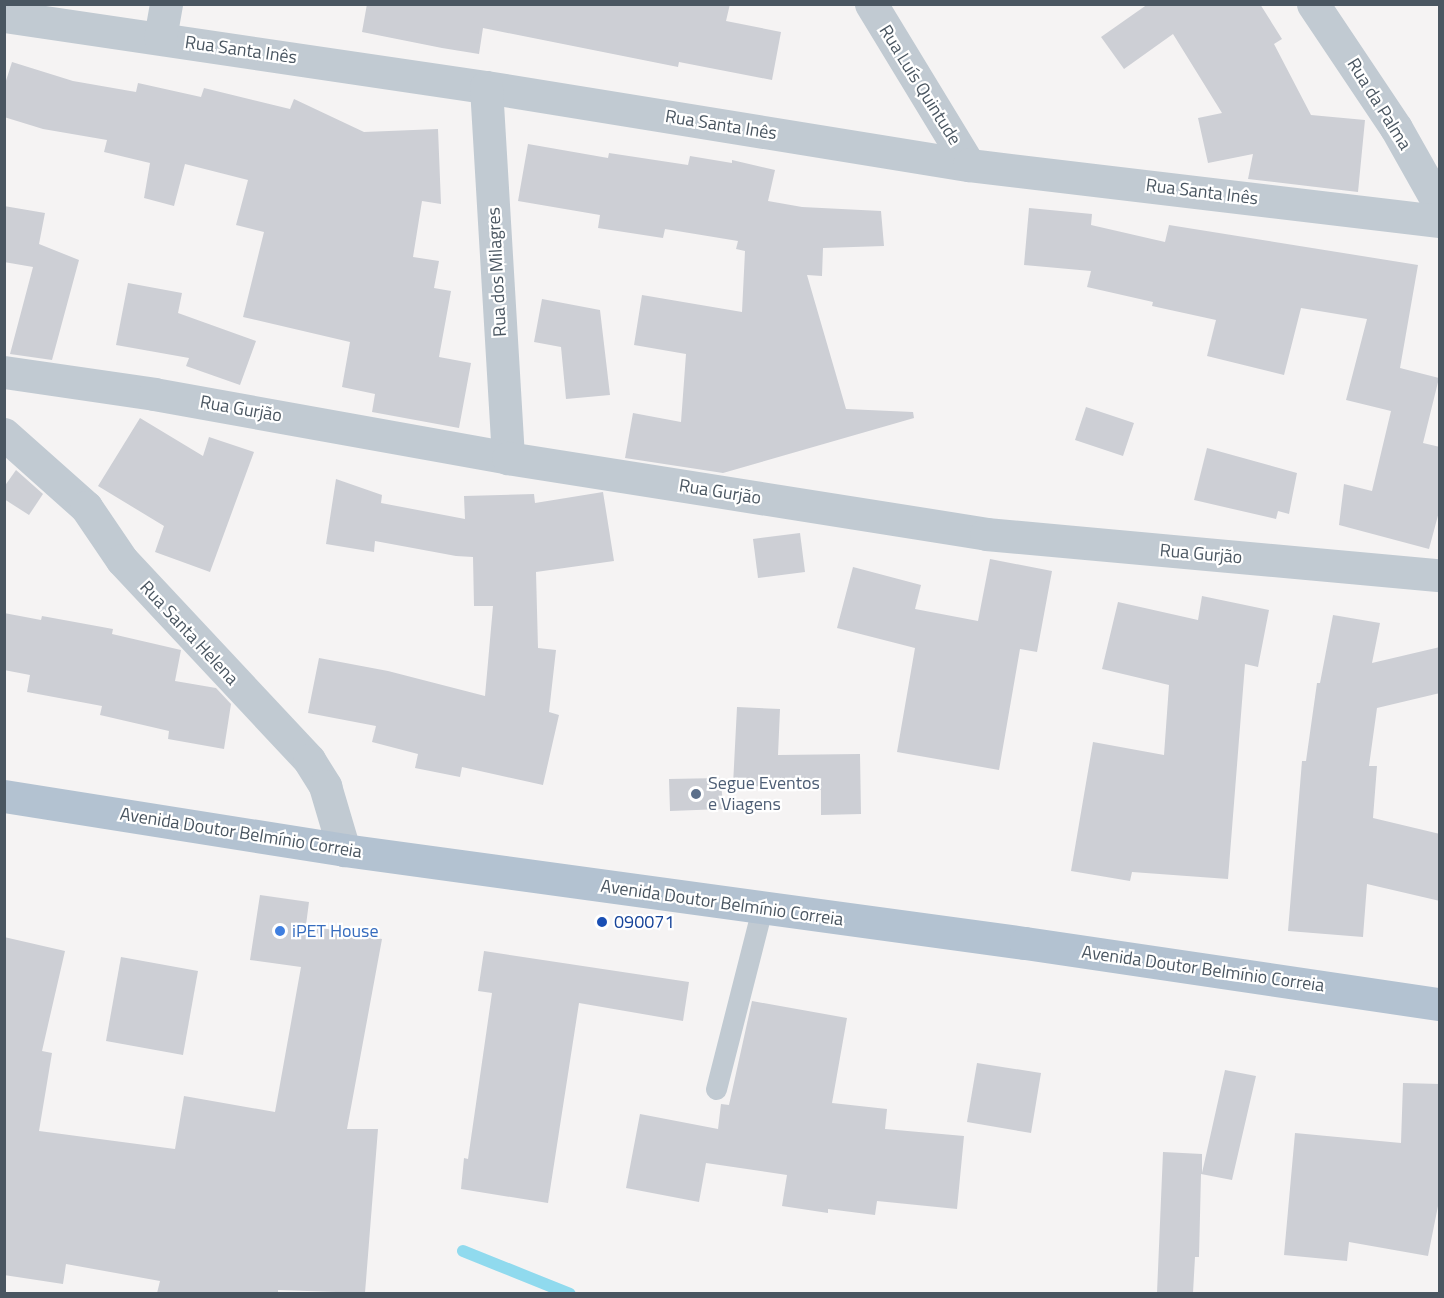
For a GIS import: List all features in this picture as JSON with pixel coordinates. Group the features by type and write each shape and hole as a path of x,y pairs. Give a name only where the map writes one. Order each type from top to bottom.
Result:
{"main road":[{"name":"Avenida Doutor Belmínio Correia","path":"4,796 344,850 1440,1004"}],"street":[{"path":"160,38 166,4"},
{"name":"Rua Luís Quintude","path":"871,4 969,165"},
{"name":"Rua da Palma","path":"1313,4 1396,128 1440,207"},
{"name":"Rua Santa Inês","path":"4,15 486,87 969,165 1440,221"},
{"name":"Rua dos Milagres","path":"486,87 508,458"},
{"name":"Rua Gurjão","path":"4,372 154,394 508,458 986,534 1440,575"},
{"name":"Rua Santa Helena","path":"4,434 86,507 122,560 309,760 325,786 344,850"}],"lane":[{"path":"716,1089 762,908"}],"building":[{"path":"367,4 730,4 726,21 781,32 772,80 679,62 678,67 483,28 479,54 442,48 362,32"},
{"path":"1148,4 1260,4 1282,39 1274,44 1311,115 1365,120 1358,192 1248,179 1253,154 1208,163 1198,118 1222,113 1173,34 1124,69 1101,37"},
{"path":"12,62 73,81 136,92 138,83 201,97 204,88 290,109 294,99 364,132 438,129 441,204 422,201 413,257 439,261 434,288 451,291 439,357 471,363 459,428 372,412 375,394 342,387 350,342 243,317 264,232 236,225 248,180 185,164 174,206 144,198 150,163 104,152 107,140 43,129 4,117 4,87"},
{"path":"528,144 608,158 609,153 688,165 690,156 732,163 732,160 775,170 768,201 802,207 881,211 884,246 823,248 822,276 807,275 846,409 913,412 914,418 723,473 625,458 633,413 681,422 686,354 634,345 642,295 742,312 745,251 736,249 738,241 665,229 663,238 598,228 600,215 518,201"},
{"path":"4,206 45,213 39,244 79,260 52,360 10,354 33,267 4,262"},
{"path":"1029,208 1092,214 1091,225 1165,242 1169,225 1418,265 1400,368 1439,378 1423,443 1440,447 1440,508 1429,549 1339,525 1344,484 1372,491 1391,411 1346,400 1367,319 1301,308 1284,375 1207,356 1216,320 1152,306 1153,302 1087,287 1091,271 1024,265"},
{"path":"128,283 182,293 178,313 256,341 240,385 186,366 189,358 116,345"},
{"path":"542,299 600,310 610,395 566,399 561,347 534,342"},
{"path":"1086,407 1134,423 1123,456 1075,440"},
{"path":"140,418 203,456 209,437 254,452 210,572 155,552 164,526 98,486"},
{"path":"1207,448 1297,473 1289,514 1278,511 1276,519 1194,500"},
{"path":"16,470 43,494 29,515 4,499 4,487"},
{"path":"336,479 382,495 381,503 465,519 464,496 534,494 535,503 603,492 614,561 536,572 538,648 556,650 549,712 559,715 543,785 462,767 460,777 415,768 418,754 372,742 376,726 308,713 319,658 388,671 485,696 493,606 474,606 473,557 375,541 374,552 326,544"},
{"path":"800,533 805,572 758,578 753,539"},
{"path":"990,559 1052,571 1037,652 1020,649 999,770 897,752 915,648 837,628 853,567 921,585 915,609 978,621"},
{"path":"1202,596 1269,610 1258,667 1245,664 1228,879 1132,872 1130,881 1071,871 1093,742 1164,755 1169,685 1102,669 1118,602 1198,620"},
{"path":"4,613 41,620 42,616 113,629 112,634 181,650 175,681 216,688 231,704 224,749 168,739 169,731 100,715 102,706 27,692 30,675 4,670"},
{"path":"1333,615 1380,623 1372,663 1440,647 1440,693 1377,708 1369,766 1377,766 1373,818 1440,834 1440,901 1367,884 1363,937 1288,931 1302,761 1306,761 1317,683 1320,683"},
{"path":"737,707 780,709 778,755 860,754 861,814 821,815 821,790 733,785"},
{"name":"Segue Eventos e Viagens","path":"721,778 723,809 670,811 669,779"},
{"path":"260,895 309,902 306,925 382,939 347,1129 378,1129 365,1293 278,1290 278,1293 157,1293 160,1281 66,1264 63,1284 4,1275 4,937 65,951 42,1051 52,1053 39,1131 175,1149 184,1096 275,1112 301,967 250,960"},
{"path":"484,951 689,982 683,1021 579,1003 548,1203 461,1189 464,1158 468,1159 492,993 478,991"},
{"path":"121,957 198,971 183,1055 106,1041"},
{"path":"752,1001 847,1018 832,1103 887,1109 885,1129 964,1136 957,1209 877,1201 875,1215 828,1209 828,1213 782,1206 787,1175 706,1163 699,1202 626,1188 640,1114 718,1129 721,1104 729,1105"},
{"path":"977,1063 1041,1073 1031,1133 967,1122"},
{"path":"1225,1070 1256,1076 1232,1180 1201,1174 1199,1257 1195,1257 1193,1293 1157,1293 1163,1152 1202,1154 1202,1173"},
{"path":"1403,1083 1440,1084 1440,1196 1428,1256 1349,1242 1347,1261 1284,1255 1295,1133 1401,1143"}],"waterway":[{"path":"463,1251 570,1294"}],"place":[{"name":"Segue Eventos e Viagens","path":"696,794"},
{"name":"090071","path":"602,922"},
{"name":"iPET House","path":"280,931"}]}
